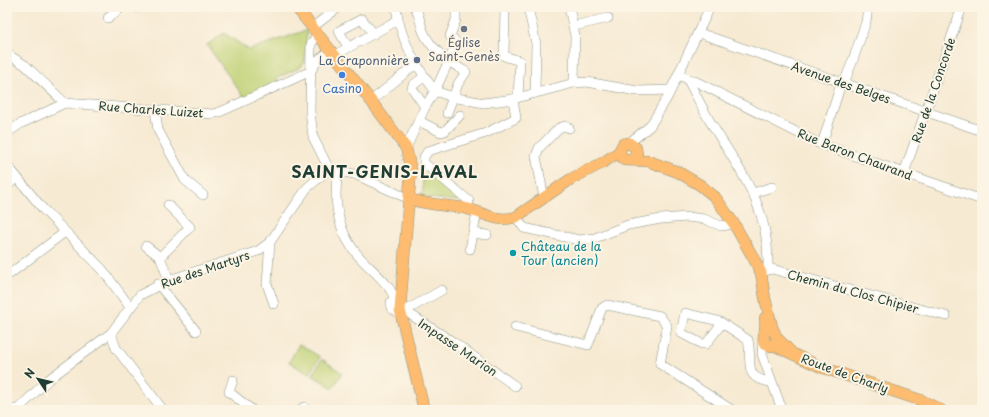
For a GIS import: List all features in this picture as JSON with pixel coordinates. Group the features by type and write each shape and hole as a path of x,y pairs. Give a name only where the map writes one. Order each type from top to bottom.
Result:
{"main road":[{"path":"296,7 372,101 406,148 410,170 409,199 397,300 402,312 424,410"},
{"path":"409,199 424,204 472,210 492,218 505,220 516,217 571,179 604,162 629,152 678,172 700,184 720,203 734,224 761,273"},
{"name":"Route de Charly","path":"761,273 771,339 793,354 821,367 925,402 941,410"}],"street":[{"path":"108,18 122,7"},
{"path":"339,7 316,31 311,44 310,111 312,137 333,170 337,212 341,227 356,253 392,292 397,300"},
{"path":"396,7 403,38 424,77 435,91 452,97 484,103 515,98 574,83 590,82 637,91 671,90"},
{"path":"415,7 423,31 429,43 449,62 466,72 452,97 446,113"},
{"path":"406,148 457,43 450,36 456,20 456,7"},
{"path":"470,250 473,233 472,210 469,201 429,168 424,163 424,157 428,151 486,133 516,118 515,98 520,61 504,56 505,7"},
{"path":"528,7 536,44 535,93"},
{"path":"569,7 574,26 574,83"},
{"path":"629,152 640,134 650,126 671,90 710,7"},
{"path":"822,144 843,82 864,28 868,7"},
{"name":"Rue de la Concorde","path":"904,173 962,7"},
{"path":"574,26 608,18"},
{"path":"348,47 339,30 362,19 374,34"},
{"name":"Rue Charles Luizet","path":"7,133 20,124 66,103 212,114 220,112 311,70 317,61 333,52 348,47 374,34 398,20"},
{"name":"Avenue des Belges","path":"699,33 982,131"},
{"path":"7,54 25,65 66,103"},
{"path":"372,101 416,64"},
{"name":"Rue Baron Chaurand","path":"678,75 688,80 697,82 822,144 982,200"},
{"path":"424,77 413,85 412,88 425,107"},
{"path":"688,80 708,118 734,156 753,193 765,227 768,252 768,266 761,273"},
{"path":"155,110 158,130 185,180 203,195"},
{"path":"419,121 441,132 445,131 460,115"},
{"path":"544,198 536,156 539,148 559,128 565,126 569,128"},
{"path":"7,165 43,210 102,269 130,307"},
{"path":"410,170 429,168"},
{"path":"333,170 354,174 409,199"},
{"name":"Rue des Martyrs","path":"10,410 18,409 49,379 111,333 140,295 168,280 258,251 270,242 307,188 333,170"},
{"path":"7,187 16,177"},
{"path":"753,193 772,187"},
{"path":"160,257 190,228 168,205"},
{"path":"516,217 524,228 579,240 595,238 628,225 661,219 688,217 704,219 721,226 734,224"},
{"path":"7,276 65,232"},
{"path":"473,233 487,235"},
{"path":"270,242 267,284 274,304"},
{"path":"146,246 160,257 168,280"},
{"name":"Chemin du Clos Chipier","path":"761,273 772,269 946,316"},
{"path":"158,284 196,331"},
{"path":"402,312 442,290"},
{"path":"515,327 588,345 602,308 607,305 660,316 667,326 660,364 732,410"},
{"name":"Impasse Marion","path":"402,312 453,342 515,386"},
{"path":"722,323 748,340 749,362 754,377 759,381 772,382"},
{"path":"111,333 116,348 164,410"},
{"path":"771,339 762,354 782,410"},
{"path":"233,380 229,392 252,410"}],"green space":[{"path":"307,30 305,61 301,67 277,78 278,84 245,99 207,45 224,33 249,50"},
{"path":"427,173 458,200 422,197 423,179"},
{"path":"299,344 320,357 309,374 289,362"},
{"path":"322,359 342,373 333,388 312,375"}],"place":[{"name":"Église Saint-Genès","path":"464,29"},
{"name":"La Craponnière","path":"417,60"},
{"name":"Casino","path":"342,75"},
{"name":"Château de la Tour (ancien)","path":"513,253"}],"district":[{"name":"SAINT-GENIS-LAVAL","path":"385,171"}]}
